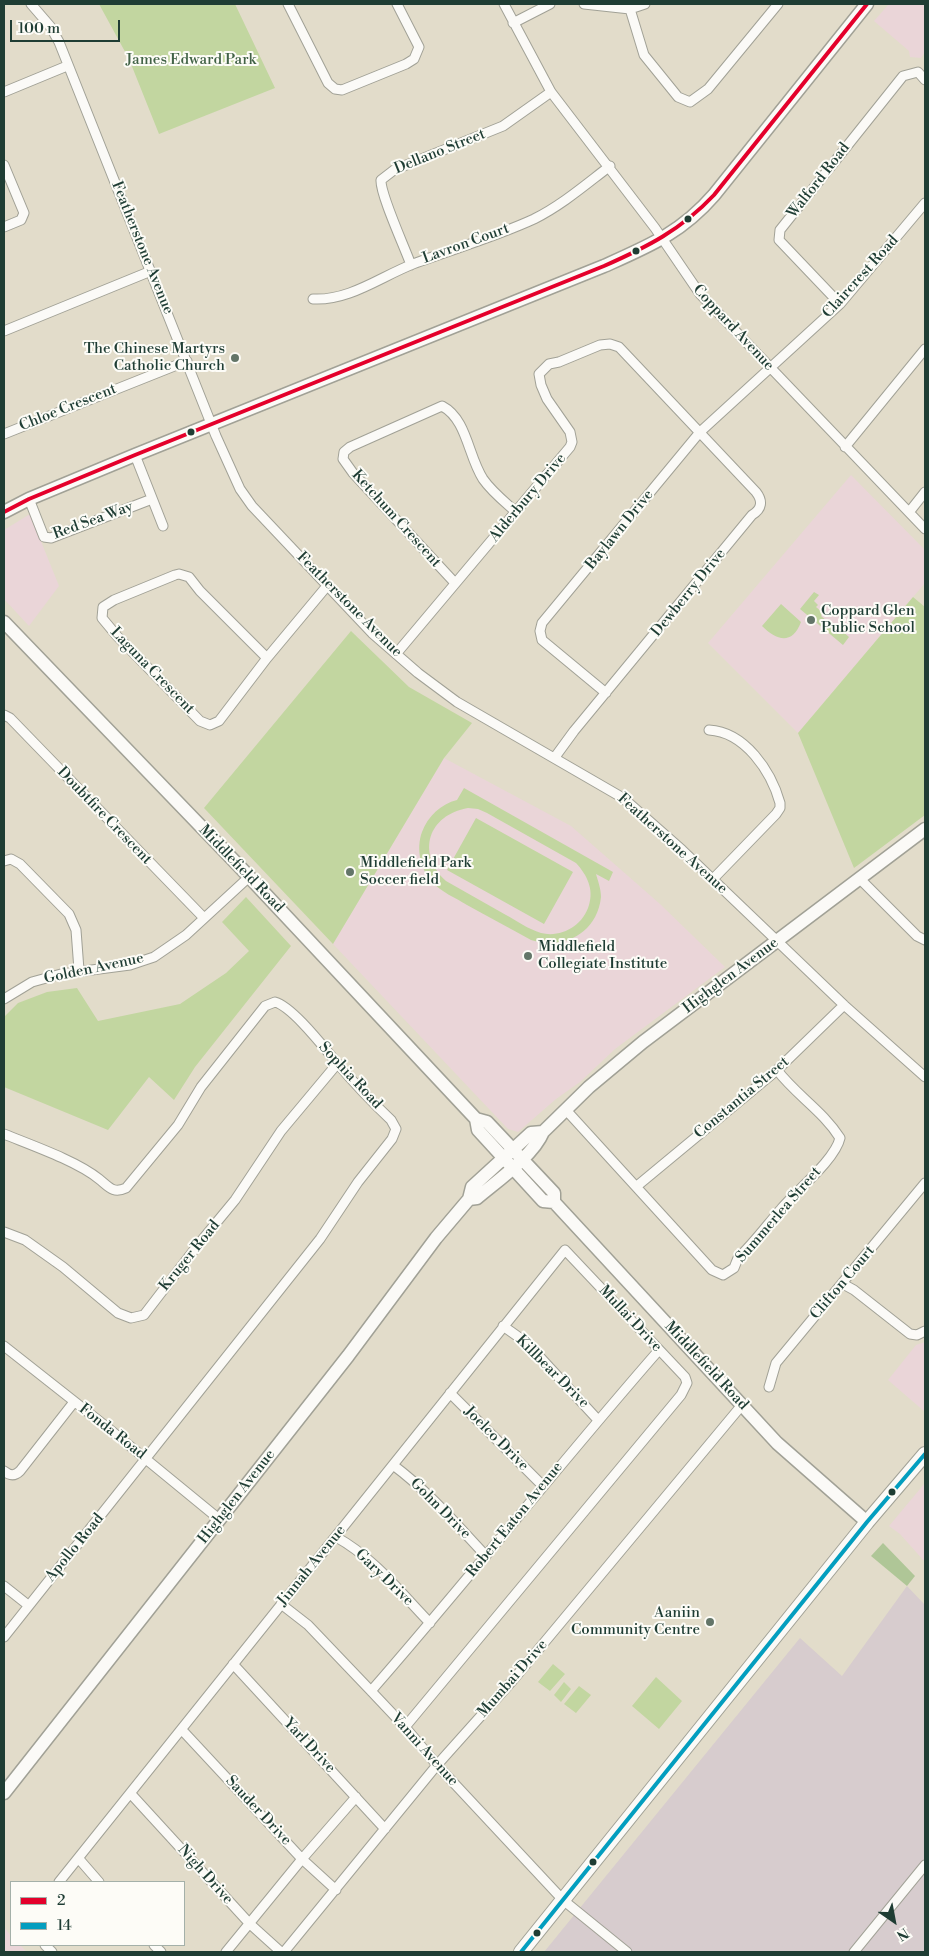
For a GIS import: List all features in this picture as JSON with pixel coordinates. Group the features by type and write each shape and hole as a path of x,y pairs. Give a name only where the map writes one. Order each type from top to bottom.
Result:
{"main road":[{"path":"520,1952 867,1522 925,1454"}],"street":[{"name":"Featherstone Avenue","path":"31,4 50,26 59,42 212,424 240,489 252,506 372,633 422,677 457,702 624,798 713,879 844,1005 924,1074"},
{"path":"288,4 311,46 328,83 335,89 342,90 398,68 414,59 419,47 397,4"},
{"name":"Coppard Avenue","path":"504,4 551,92 610,166 700,294 845,447 910,511 925,529"},
{"path":"513,23 550,4"},
{"path":"584,4 630,9 645,4"},
{"path":"630,9 644,55 678,97 690,102 708,89 778,4"},
{"path":"4,512 29,499 604,266 662,239 685,224 714,195 867,4"},
{"path":"4,92 67,66"},
{"name":"Walford Road","path":"840,304 779,240 780,230 902,76 918,72 925,80"},
{"name":"Dellano Street","path":"411,265 386,203 380,185 381,180 394,170 503,126 551,92"},
{"path":"4,165 24,213 21,220 4,227"},
{"name":"Lavron Court","path":"313,299 326,300 364,288 411,265 534,219 563,202 610,166"},
{"name":"Claircrest Road","path":"770,368 840,304 925,203"},
{"path":"4,331 152,271"},
{"name":"Alderbury Drive","path":"396,654 570,447 572,442 570,432 547,400 540,385 539,374 550,364 600,345 615,344 700,432"},
{"path":"845,447 925,349"},
{"name":"Chloe Crescent","path":"4,434 188,361"},
{"name":"Baylawn Drive","path":"606,693 542,640 540,631 542,623 700,432 770,368"},
{"name":"Ketchum Crescent","path":"455,583 353,473 343,459 344,452 350,447 442,406 454,413 482,477 490,488 516,512"},
{"name":"Dewberry Drive","path":"555,758 574,731 752,515 758,512 761,498 700,432"},
{"path":"135,456 163,526"},
{"path":"910,511 925,492"},
{"name":"Red Sea Way","path":"29,499 44,537 51,538 152,498"},
{"name":"Laguna Crescent","path":"267,658 200,591 189,577 184,575 175,575 106,604 103,607 102,618 107,624 194,715 206,725 210,725 220,721 267,658 327,586"},
{"name":"Middlefield Road","path":"4,622 249,877 476,1120 478,1130 554,1193 554,1202 777,1443 867,1522"},
{"name":"Doubtfire Crescent","path":"4,715 10,718 204,918"},
{"path":"709,730 722,731 752,752 768,776 780,803 780,808 776,814 713,879"},
{"name":"Highglen Avenue","path":"469,1199 477,1198 517,1163 539,1141 543,1132 588,1087 643,1042 925,829"},
{"path":"4,861 11,859 20,864 69,914 76,930 79,970"},
{"name":"Golden Avenue","path":"4,999 32,982 79,970 130,964 154,957 186,935 249,877"},
{"path":"860,879 917,936 925,940"},
{"name":"Sophia Road","path":"4,1134 64,1159 97,1178 113,1190 119,1191 131,1184 144,1168 178,1125 204,1082 265,1006 270,1003 278,1003 288,1010 392,1120 396,1129 394,1135 358,1182 314,1247 145,1458"},
{"name":"Constantia Street","path":"637,1186 777,1070 844,1005"},
{"name":"Kruger Road","path":"4,1232 25,1240 63,1267 118,1312 131,1318 141,1317 234,1200 281,1131 337,1064"},
{"name":"Summerlea Street","path":"566,1110 712,1270 723,1275 734,1268 738,1258 829,1158 840,1138 827,1120 801,1097 777,1070"},
{"name":"Highglen Avenue","path":"4,1793 348,1356 436,1238 469,1199 472,1187 531,1133 543,1132"},
{"name":"Clifton Court","path":"769,1387 776,1363 925,1184"},
{"name":"Jinnah Avenue","path":"60,1881 565,1250"},
{"name":"Mullai Drive","path":"405,1727 675,1402 687,1383 685,1377 565,1250"},
{"path":"843,1284 854,1290 910,1334 917,1335 925,1331"},
{"name":"Killbear Drive","path":"503,1326 527,1343 598,1420"},
{"name":"Fonda Road","path":"4,1346 219,1519"},
{"name":"Robert Eaton Avenue","path":"371,1691 659,1350"},
{"name":"Joelco Drive","path":"450,1393 543,1486"},
{"path":"4,1472 16,1475 74,1402"},
{"name":"Mumbai Drive","path":"282,1952 336,1890 437,1766 513,1680 742,1405"},
{"name":"Apollo Road","path":"4,1636 66,1561 145,1458"},
{"name":"Gohn Drive","path":"393,1465 429,1497 486,1556"},
{"name":"Gary Drive","path":"336,1537 346,1542 375,1566 430,1623"},
{"path":"4,1586 28,1605"},
{"name":"Vanni Avenue","path":"281,1604 308,1625 371,1691 405,1727 437,1766 563,1900 627,1952"},
{"name":"Yarl Drive","path":"233,1664 385,1829"},
{"name":"Sauder Drive","path":"182,1730 302,1859 336,1890"},
{"name":"Nigh Drive","path":"131,1794 250,1924 282,1952"},
{"path":"226,1952 356,1796"},
{"path":"79,1859 98,1881"},
{"path":"854,1952 925,1865"}],"shaded area":[{"path":"889,4 925,4 925,52 921,58 910,57 909,51 874,21"},
{"name":"Coppard Glen Public School","path":"851,475 925,550 925,583 798,733 708,643"},
{"path":"30,514 59,586 29,626 4,599 4,530"},
{"name":"Middlefield Collegiate Institute","path":"444,758 571,826 660,904 725,967 615,1049 580,1082 556,1099 518,1132 508,1129 333,944"},
{"path":"925,1342 925,1412 888,1380 916,1345"},
{"path":"925,1483 925,1562 900,1534 889,1526"},
{"path":"907,1586 925,1605 925,1952 544,1952 800,1638 842,1676"},
{"path":"4,1927 10,1935 10,1946 21,1946 27,1952 4,1952"}],"green space":[{"name":"James Edward Park","path":"99,4 235,4 275,88 159,134 129,59"},
{"path":"814,592 819,595 814,601 818,605 816,607 823,613 821,616 837,629 841,625 841,630 849,637 843,645 800,609"},
{"path":"913,597 925,607 925,815 854,868 798,733"},
{"path":"781,604 801,622 793,635 788,638 773,635 762,626"},
{"path":"351,631 409,687 472,723 444,758 333,944 204,808"},
{"path":"464,788 613,872 609,881 596,874 601,897 593,921 586,930 566,941 555,943 531,940 449,895 432,882 420,858 420,838 428,821 436,812 446,804 457,800","holes":["468,808 478,809 576,863 586,877 591,893 589,905 582,919 563,932 556,934 541,933 523,925 446,881 431,859 429,847 431,837 443,818"]},
{"path":"476,818 573,872 544,924 447,870"},
{"path":"246,897 291,946 195,1067 174,1100 149,1077 108,1130 4,1087 4,1017 18,1003 47,992 77,988 98,1021 180,1004 226,973 249,951 222,922"},
{"path":"883,1543 915,1576 907,1586 871,1556"},
{"path":"553,1664 565,1674 550,1691 538,1682"},
{"path":"656,1677 682,1701 659,1729 632,1706"},
{"path":"564,1682 571,1689 561,1702 554,1695"},
{"path":"579,1686 591,1695 576,1713 564,1704"}],"transit line":[{"name":"2","path":"4,512 29,499 135,455 604,266 635,252 663,236 689,218 714,195 867,4"},
{"name":"14","path":"521,1952 867,1522 925,1454"}],"place":[{"name":"The Chinese Martyrs Catholic Church","path":"235,358"},
{"name":"Coppard Glen Public School","path":"811,620"},
{"name":"Middlefield Park Soccer field","path":"350,872"},
{"name":"Middlefield Collegiate Institute","path":"528,956"},
{"name":"Aaniin Community Centre","path":"710,1622"}]}
